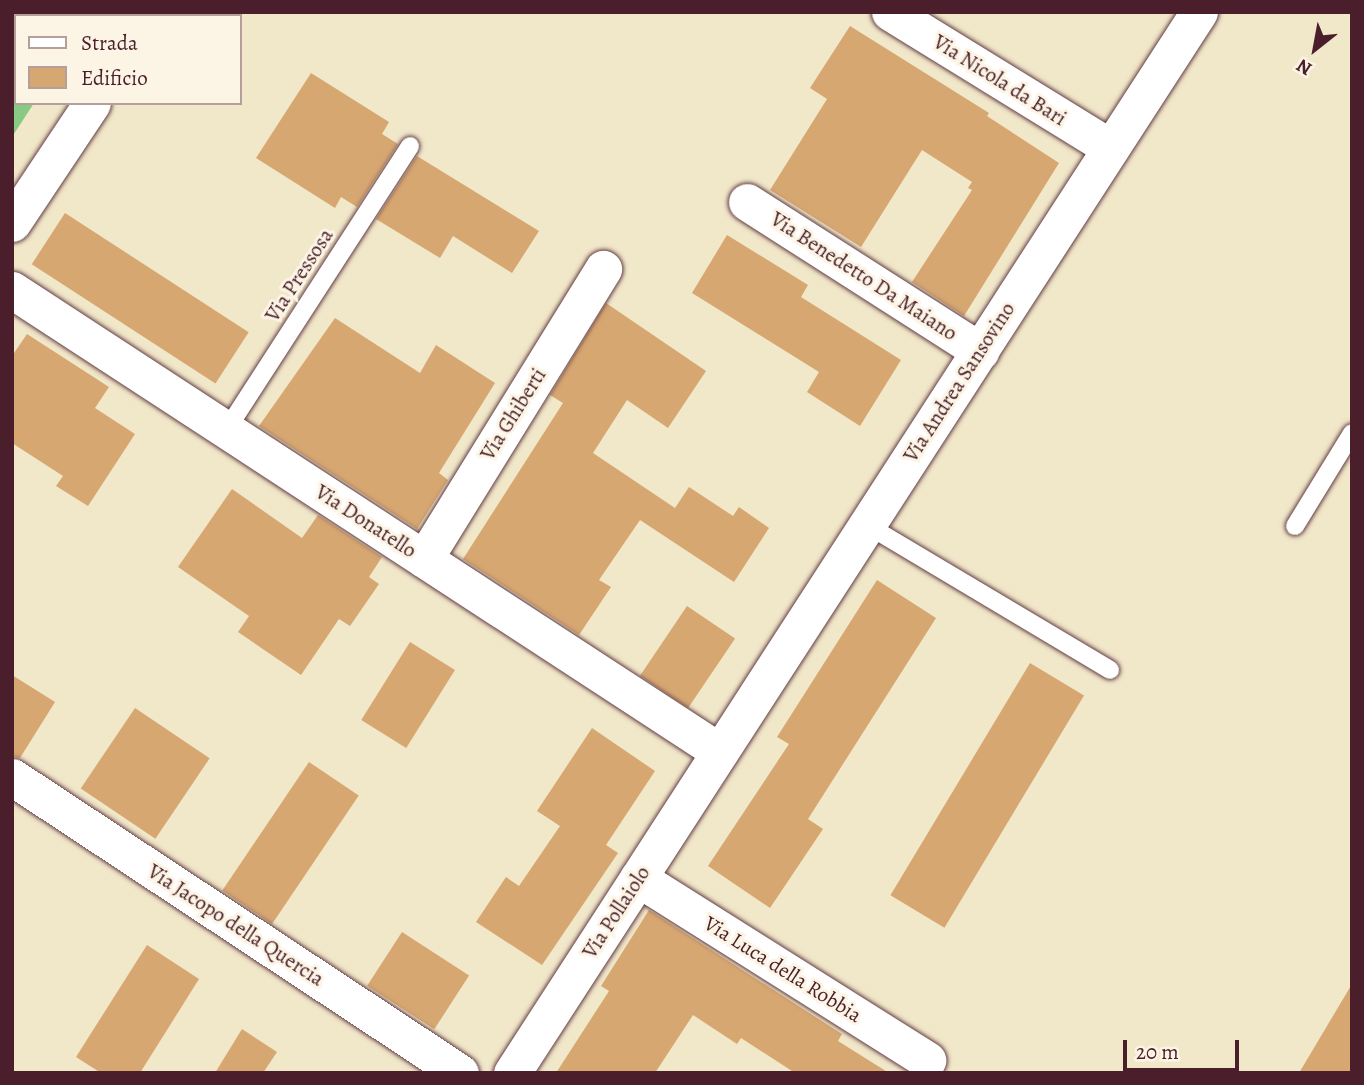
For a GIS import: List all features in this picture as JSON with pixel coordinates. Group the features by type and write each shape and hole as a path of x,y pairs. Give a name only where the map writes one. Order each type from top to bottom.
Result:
{"street":[{"name":"Via Nicola da Bari","path":"890,12 1111,148"},
{"name":"Via Andrea Sansovino","path":"720,752 1199,12"},
{"path":"12,223 91,105"},
{"name":"Via Benedetto Da Maiano","path":"747,202 980,351"},
{"name":"Via Ghiberti","path":"424,559 603,269"},
{"name":"Via Donatello","path":"12,290 720,752"},
{"name":"Via Pollaiolo","path":"522,1069 638,878 720,752"},
{"name":"Via Jacopo della Quercia","path":"12,777 460,1073"},
{"name":"Via Luca della Robbia","path":"638,878 927,1060"}],"lane":[{"name":"Via Pressosa","path":"227,429 410,146"},
{"path":"1295,526 1352,433"},
{"path":"867,525 1110,670"}],"green space":[{"path":"12,76 14,105 33,105 12,137"}],"building":[{"path":"850,26 989,113 987,116 1059,163 964,316 912,282 972,190 968,188 972,182 922,150 861,247 770,190 827,99 810,88"},
{"path":"311,73 389,122 382,134 398,144 357,207 341,197 335,208 256,158"},
{"path":"417,156 539,231 512,273 453,236 440,258 376,219"},
{"path":"65,213 249,332 215,383 32,264"},
{"path":"727,235 808,285 801,297 901,360 860,426 807,392 819,372 692,293"},
{"path":"606,303 706,371 668,428 627,400 593,453 675,508 689,487 733,516 739,507 769,528 734,582 640,520 599,580 611,587 579,635 463,559 563,403 550,395"},
{"path":"335,318 420,373 436,345 495,383 439,473 448,480 417,529 259,426"},
{"path":"27,334 109,387 95,408 135,434 88,506 56,486 63,476 12,443 12,356"},
{"path":"232,489 302,538 318,515 382,557 369,577 379,584 350,626 339,619 301,675 238,632 249,616 178,567"},
{"path":"877,580 936,618 808,819 823,829 770,908 708,866 789,744 777,737"},
{"path":"687,606 735,638 688,708 640,676"},
{"path":"410,642 455,670 406,748 361,720"},
{"path":"1030,663 1084,695 944,928 890,895"},
{"path":"12,675 55,702 20,758 12,756"},
{"path":"135,708 210,758 155,839 81,788"},
{"path":"592,728 655,771 606,845 618,853 542,965 476,922 506,877 519,886 560,826 537,811"},
{"path":"309,762 359,796 272,924 222,891"},
{"path":"649,910 842,1034 838,1041 889,1073 795,1073 741,1038 737,1044 693,1015 655,1073 556,1073 609,991 601,986"},
{"path":"402,932 469,976 434,1029 367,986"},
{"path":"147,945 199,979 140,1073 101,1073 76,1057"},
{"path":"1352,984 1352,1073 1299,1073"},
{"path":"242,1029 277,1052 263,1073 215,1073"}]}
